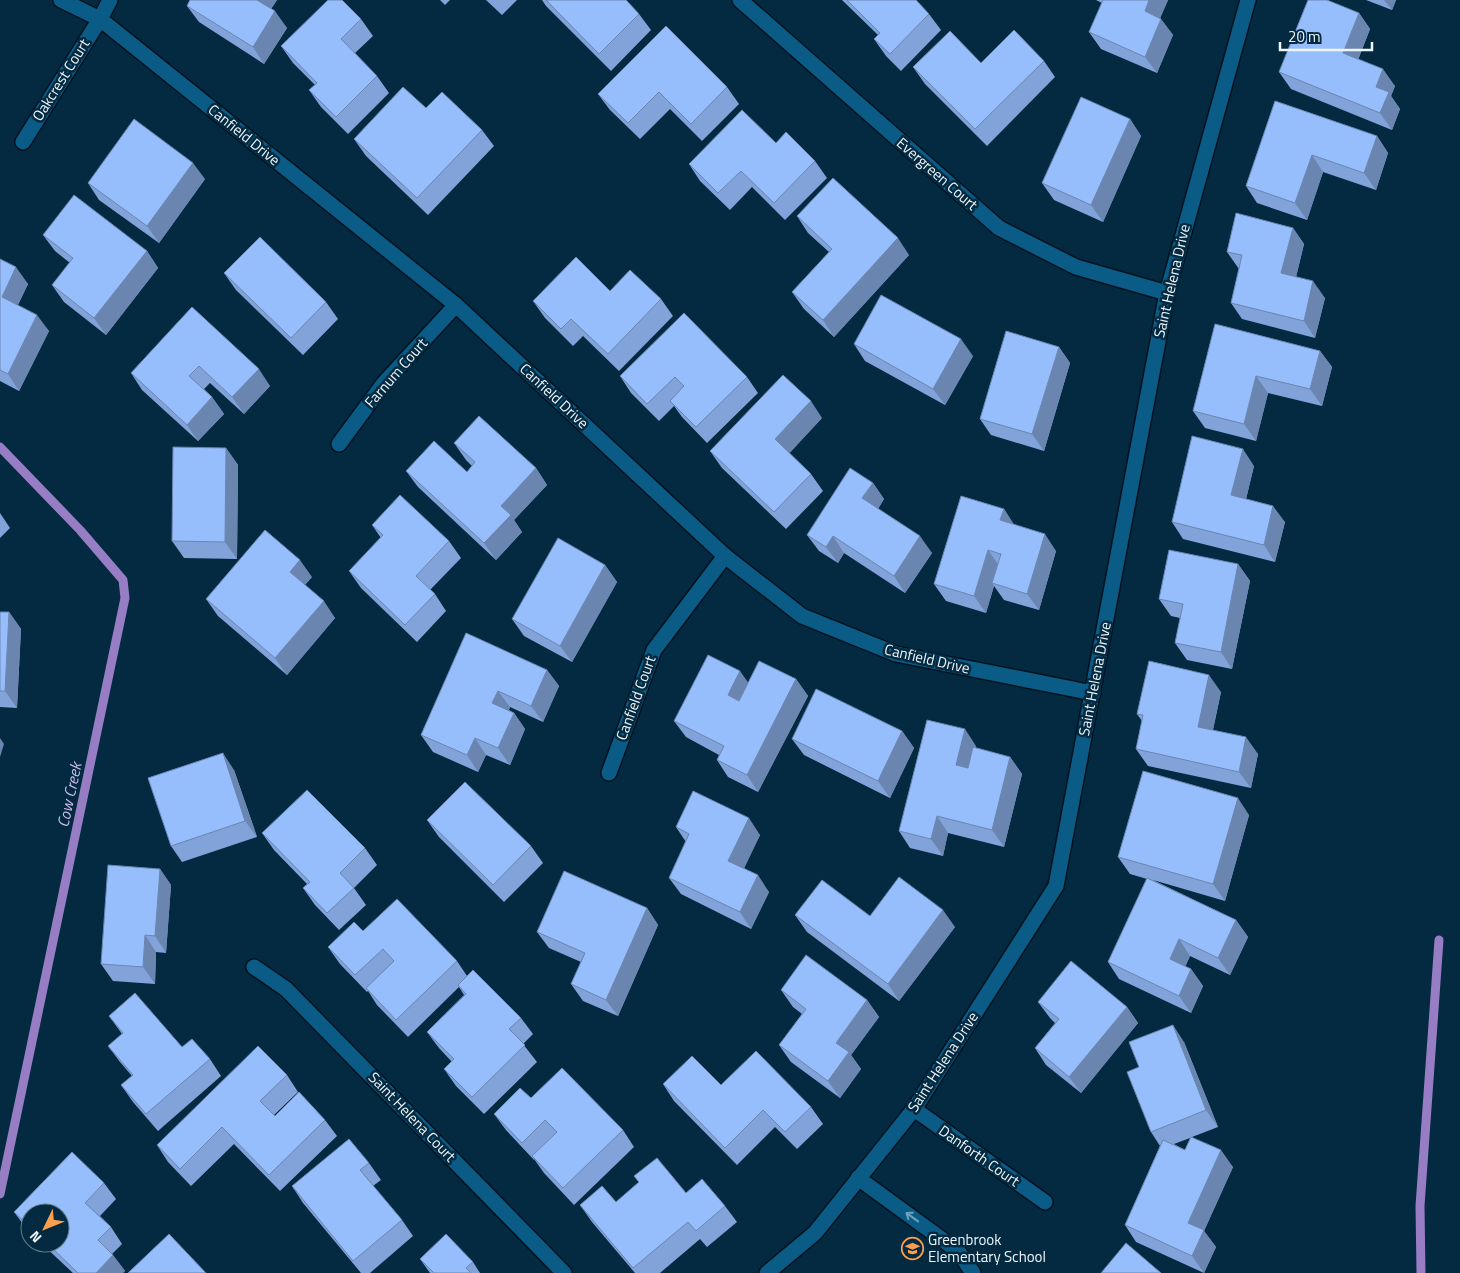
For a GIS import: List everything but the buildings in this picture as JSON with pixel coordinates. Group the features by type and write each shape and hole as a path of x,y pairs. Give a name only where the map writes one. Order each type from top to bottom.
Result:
{"street":[{"name":"Canfield Drive","path":"61,0 100,19 456,305 725,556 802,616 896,654 1093,693"},
{"name":"Oakcrest Court","path":"23,142 110,0"},
{"name":"Evergreen Court","path":"740,0 999,228 1076,267 1167,293"},
{"name":"Saint Helena Drive","path":"767,1273 814,1233 914,1109 1056,886 1167,293 1248,0"},
{"name":"Farnum Court","path":"339,444 384,382 456,305"},
{"name":"Canfield Court","path":"609,773 654,650 725,556"},
{"name":"Saint Helena Court","path":"254,967 286,988 564,1273"},
{"name":"Danforth Court","path":"914,1109 1045,1202"},
{"path":"858,1178 958,1251 972,1273"}],"waterway":[{"name":"Cow Creek","path":"0,447 80,530 123,580 125,598 0,1194"},
{"path":"1421,1273 1420,1206 1439,940"}],"place":[{"name":"Greenbrook Elementary School","path":"912,1249"}]}
